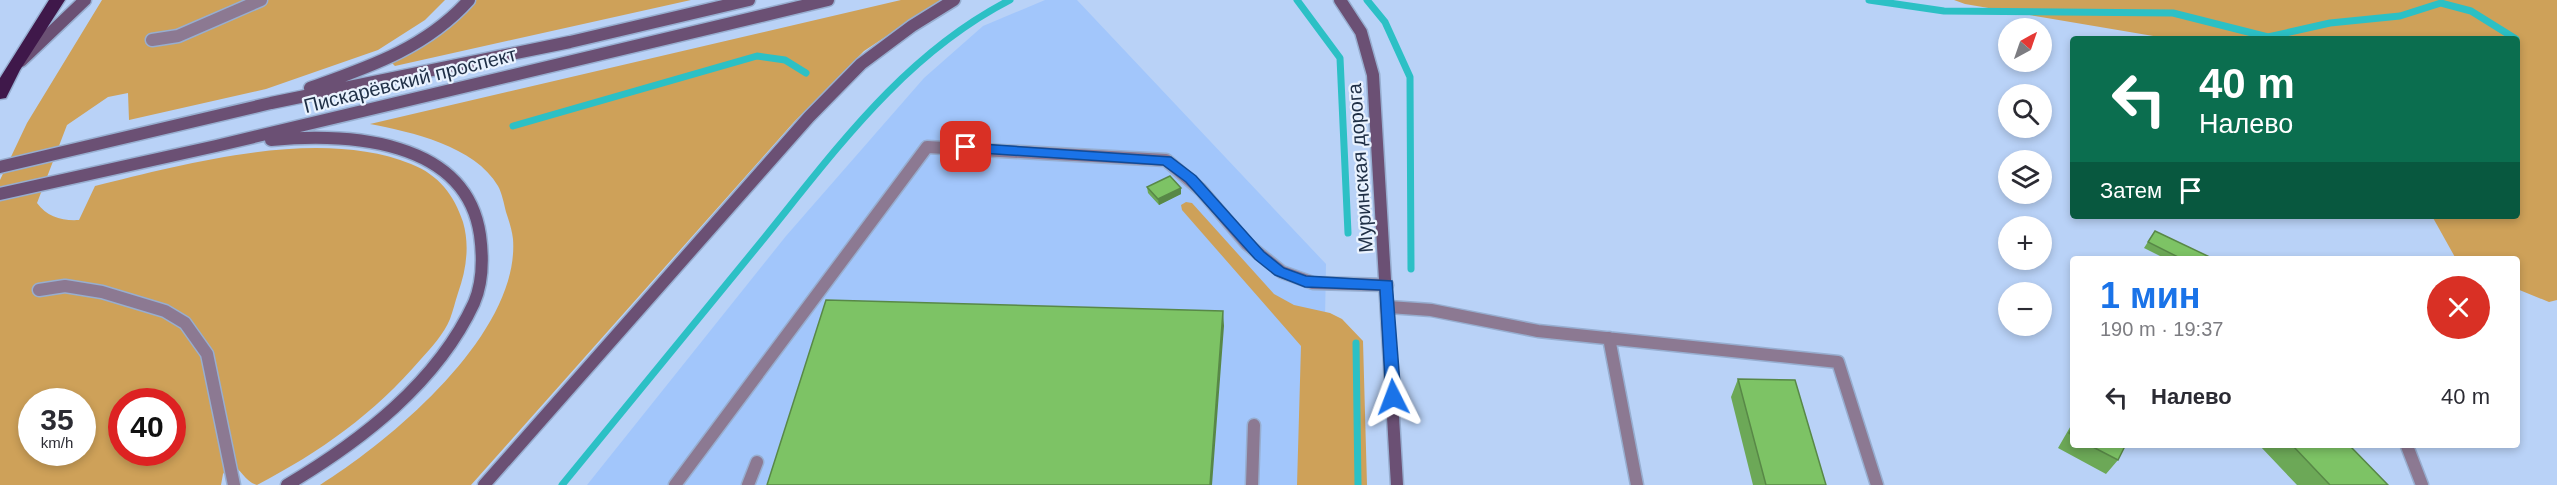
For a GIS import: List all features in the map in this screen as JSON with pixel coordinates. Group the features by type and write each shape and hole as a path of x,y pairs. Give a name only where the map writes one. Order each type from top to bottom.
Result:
{"highway":[{"path":"0,94 12,70 57,0"}],"street":[{"path":"12,70 85,0"},
{"path":"271,103 394,58 447,23 470,0"},
{"name":"Пискарёвский проспект","path":"0,167 271,103 570,42 749,0"},
{"name":"Пискарёвский проспект","path":"0,194 216,146 828,0"},
{"path":"484,485 809,117 861,64 912,26 954,0"},
{"name":"Муринская дорога","path":"1340,0 1361,32 1373,75 1389,307 1397,485"},
{"path":"216,146 313,135 374,142 421,158 455,179 470,198 478,226 482,250 475,299 463,324 443,352 404,396 357,439 287,485"}],"lane":[{"path":"152,40 178,36 261,0"},
{"path":"675,485 927,147 1166,160 1191,179 1259,255 1280,272 1305,282 1387,285"},
{"path":"39,290 65,286 102,292 165,311 185,323 207,354 234,485"},
{"path":"1389,307 1431,310 1538,331 1838,362 1877,485"},
{"path":"1609,338 1638,485"},
{"path":"1252,485 1254,425"},
{"path":"2407,448 2422,485"},
{"path":"748,485 757,462"}],"shaded area":[{"path":"102,0 445,0 425,20 378,50 266,89 129,120 128,93 108,97 67,125 37,203 45,212 67,220 79,220 95,186 212,159 253,152 295,149 336,149 375,153 411,164 437,180 455,203 463,222 467,249 461,285 451,316 441,335 403,379 365,414 303,459 257,485 230,464 223,474 221,485 0,485 0,180 27,123"},
{"path":"474,0 691,0 395,66 392,63 419,47"},
{"path":"901,0 941,0 864,51 794,122 471,485 320,485 382,441 446,380 474,346 496,311 510,275 512,232 498,186 488,172 458,151 441,143 404,131 370,124"},
{"path":"1045,0 1077,0 1326,264 1322,485 587,485 786,236 924,78 983,26"},
{"path":"1954,0 2557,0 2557,300 2549,302 2520,290 2520,256 2454,256 2434,219 2520,219 2520,36 2153,36 1965,4"},
{"path":"1186,202 1192,203 1274,294 1294,305 1330,313 1342,319 1363,341 1367,485 1297,485 1301,346 1182,210 1181,205"}],"building":[{"path":"1170,176 1181,188 1158,199 1147,187"},
{"path":"2155,231 2208,256 2176,256 2148,242"},
{"path":"826,300 1223,311 1210,485 767,485"},
{"path":"1738,379 1795,380 1826,485 1766,485"},
{"path":"2095,448 2124,448 2118,460"},
{"path":"2295,448 2352,448 2388,485 2330,485"}],"waterway":[{"path":"562,485 844,140 873,108 936,48 972,22 1010,0"},
{"path":"1297,0 1340,58 1348,233"},
{"path":"1367,0 1385,22 1410,77 1411,269"},
{"path":"1869,0 1944,11 2173,13 2264,36"},
{"path":"2272,36 2330,23 2400,16 2441,3 2471,11 2511,36"},
{"path":"513,126 757,56 785,60 806,73"},
{"path":"1356,343 1358,485"}],"route":[{"path":"966,147 1166,160 1191,179 1259,255 1280,272 1305,282 1387,285 1393,397"}]}
